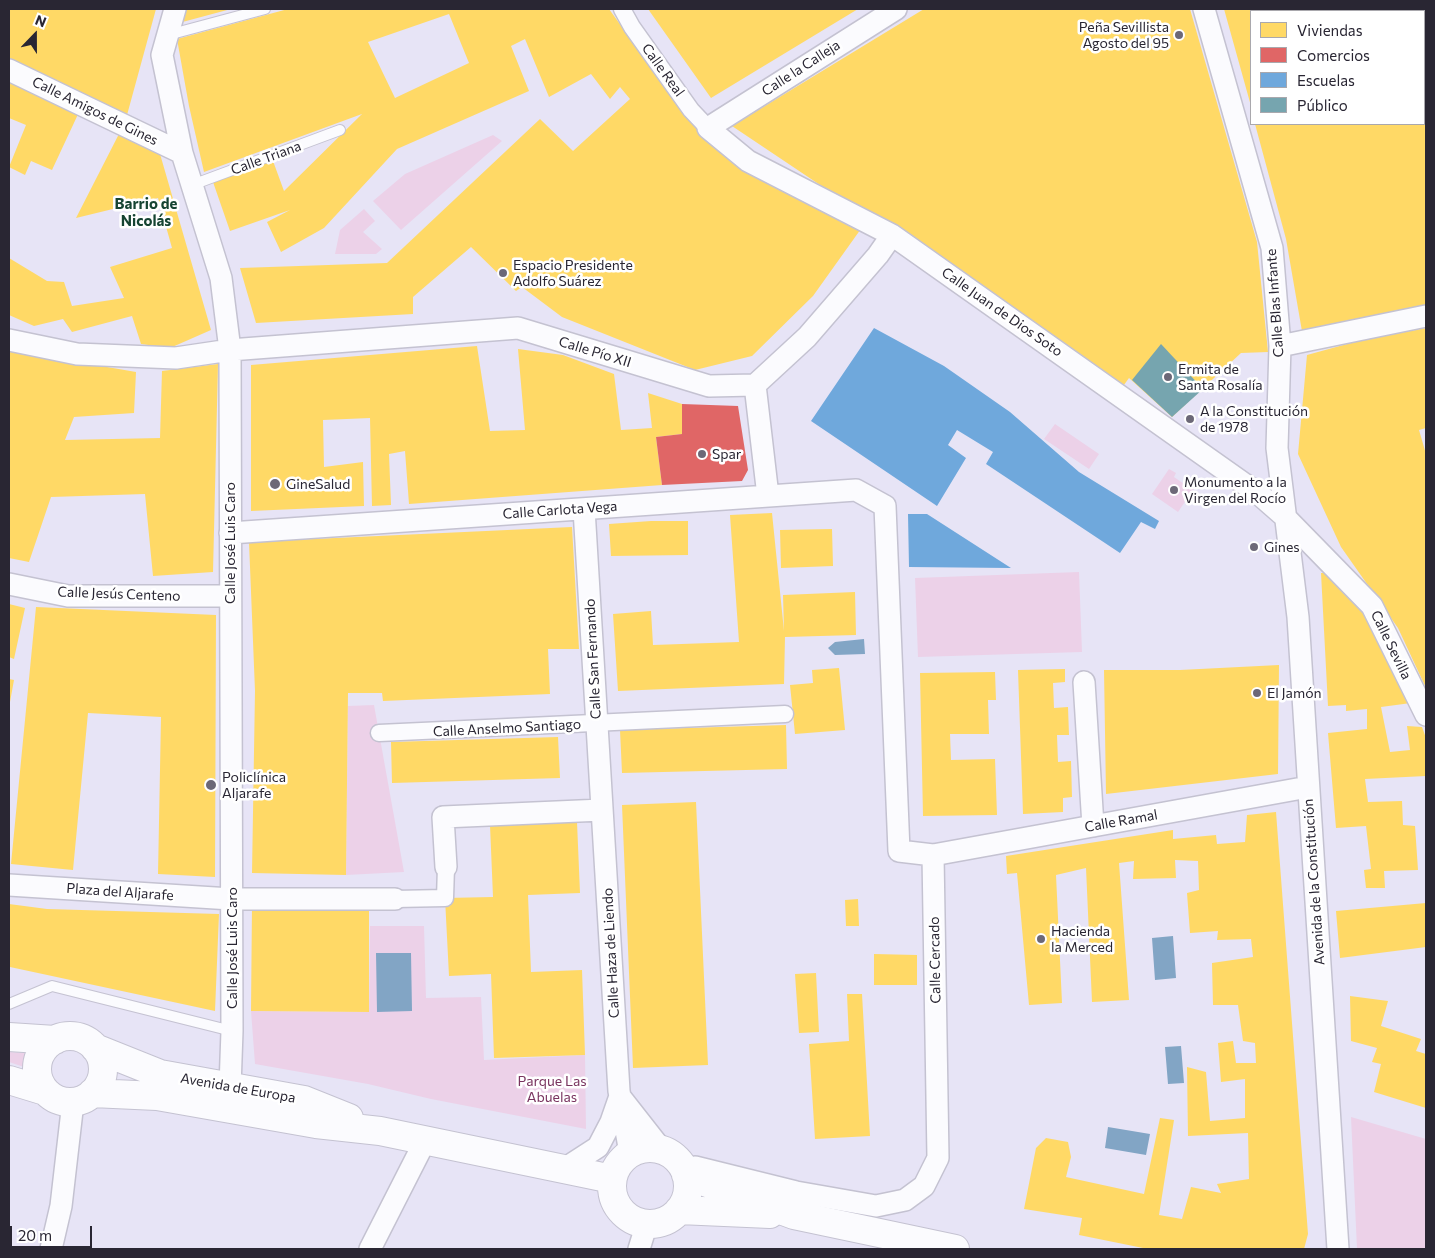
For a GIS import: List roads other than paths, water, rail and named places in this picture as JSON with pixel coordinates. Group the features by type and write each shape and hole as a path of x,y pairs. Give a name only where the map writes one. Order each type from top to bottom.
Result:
{"main road":[{"path":"9,1037 55,1040 75,1036 85,1040 95,1048 102,1065 102,1076 99,1085 82,1098 53,1098 45,1091 9,1080"},
{"path":"45,1091 37,1073 37,1063 44,1049 55,1040"},
{"name":"Avenida de Europa","path":"95,1048 160,1074 304,1100 380,1131"},
{"name":"Avenida de Europa","path":"82,1098 157,1096 316,1124 380,1131 612,1179"},
{"path":"676,1162 685,1199 679,1210 670,1218 659,1222 647,1223 635,1220 624,1214 616,1204 612,1192 612,1179 621,1160 630,1153 650,1148 676,1162 794,1215"},
{"path":"679,1210 794,1215 955,1249"}],"street":[{"name":"Calle José Luis Caro","path":"175,9 162,55 182,153 221,278 230,350 232,1031 230,1087"},
{"name":"Calle Real","path":"622,9 664,72 708,128"},
{"name":"Calle la Calleja","path":"708,128 896,9"},
{"name":"Calle Blas Infante","path":"1204,9 1272,248 1280,346 1277,448 1284,516"},
{"name":"Calle Amigos de Gines","path":"9,70 182,153"},
{"name":"Calle Juan de Dios Soto","path":"708,128 748,161 892,235 1188,443 1284,516"},
{"path":"768,496 755,385 807,337 878,255 892,235"},
{"path":"1280,346 1426,316"},
{"name":"Calle Pío XII","path":"9,340 77,354 176,358 230,350 518,328 709,386 755,385"},
{"name":"Calle Carlota Vega","path":"230,533 856,490 885,506 899,851 933,856"},
{"name":"Calle San Fernando","path":"584,509 602,810"},
{"name":"Calle Sevilla","path":"1284,516 1372,606 1426,716"},
{"name":"Avenida de la Constitución","path":"1284,516 1298,617 1338,1249"},
{"name":"Calle Jesús Centeno","path":"9,584 68,596 230,596"},
{"path":"1084,682 1092,826"},
{"name":"Calle Anselmo Santiago","path":"379,733 785,714"},
{"name":"Calle Ramal","path":"933,856 1308,787"},
{"path":"395,899 445,898 446,867 443,817 602,810"},
{"name":"Calle Haza de Liendo","path":"602,810 620,1096 630,1153"},
{"name":"Calle Cercado","path":"676,1162 796,1192 876,1206 905,1200 924,1186 938,1158 933,856"},
{"name":"Plaza del Aljarafe","path":"9,885 231,899 395,899"},
{"path":"620,1096 676,1162"},
{"path":"564,1169 598,1147 611,1122 620,1096"},
{"path":"51,1249 82,1098"},
{"path":"370,1249 425,1141"},
{"path":"639,1249 647,1223"}],"lane":[{"path":"168,35 265,9"},
{"name":"Calle Triana","path":"192,185 340,130"},
{"path":"9,1004 52,986 232,1031"}],"water":[{"path":"864,639 865,654 835,655 828,648 835,642"},
{"path":"1173,936 1176,978 1155,980 1152,938"},
{"path":"376,953 411,953 412,1011 377,1012"},
{"path":"1181,1046 1184,1083 1168,1084 1165,1047"},
{"path":"1108,1127 1150,1134 1146,1155 1105,1148"}],"place":[{"name":"Peña Sevillista Agosto del 95","path":"1179,35"},
{"name":"Espacio Presidente Adolfo Suárez","path":"503,273"},
{"name":"Ermita de Santa Rosalía","path":"1168,377"},
{"name":"A la Constitución de 1978","path":"1190,419"},
{"name":"Spar","path":"702,454"},
{"name":"GineSalud","path":"275,484"},
{"name":"Monumento a la Virgen del Rocío","path":"1174,490"},
{"name":"Gines","path":"1254,547"},
{"name":"El Jamón","path":"1257,693"},
{"name":"Policlínica Aljarafe","path":"211,785"},
{"name":"Hacienda la Merced","path":"1041,939"}],"district":[{"name":"Barrio de Nicolás","path":"146,212"}],"park label":[{"name":"Parque Las Abuelas","path":"552,1090"}]}
